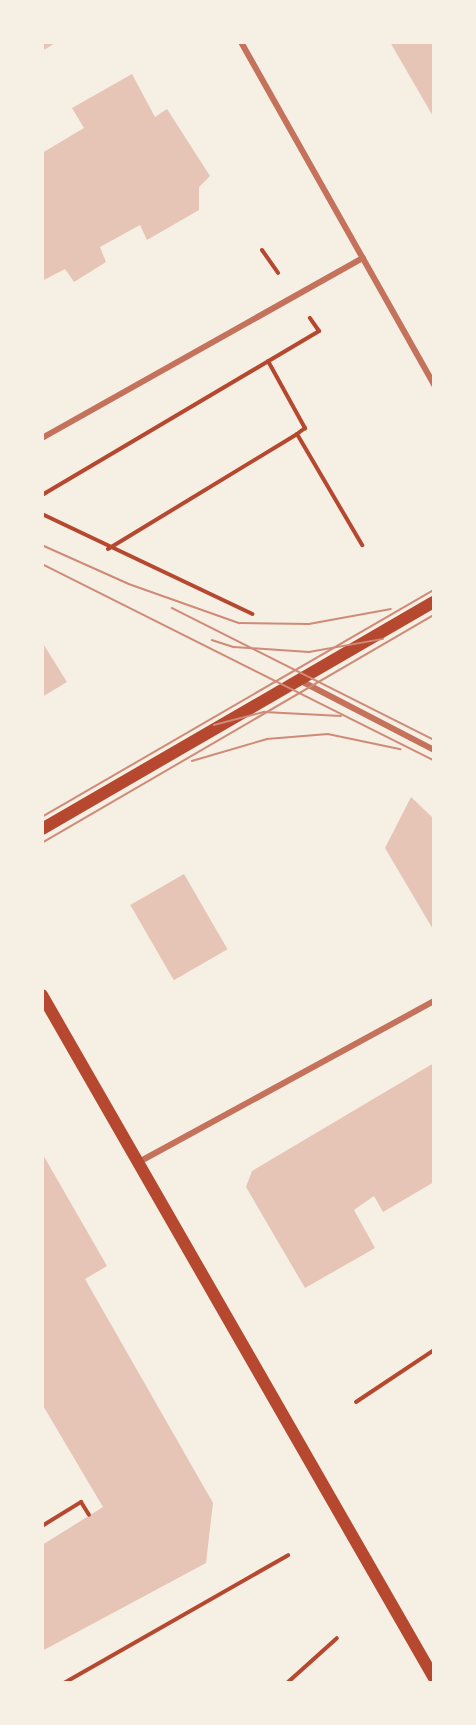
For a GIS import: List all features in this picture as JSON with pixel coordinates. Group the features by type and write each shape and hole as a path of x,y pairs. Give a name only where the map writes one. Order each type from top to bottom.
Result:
{"main road":[{"path":"42,829 434,602"},
{"path":"42,995 136,1164 434,1678"}],"street":[{"path":"241,42 434,385"},
{"path":"42,438 363,258"},
{"path":"299,680 434,750"},
{"path":"136,1164 434,1001"}],"path":[{"path":"42,495 319,331 262,250"},
{"path":"108,549 305,428 268,361"},
{"path":"297,434 362,545"},
{"path":"42,514 108,549 253,614"},
{"path":"356,1402 434,1350"},
{"path":"42,1526 81,1502 89,1515"},
{"path":"64,1683 288,1555"},
{"path":"287,1683 337,1638"}],"building":[{"path":"42,42 57,42 42,51"},
{"path":"390,42 434,42 434,118"},
{"path":"132,74 155,117 167,109 210,176 199,187 199,210 147,240 140,225 100,247 106,262 74,282 65,269 42,281 42,153 84,128 72,108"},
{"path":"42,642 67,682 42,697"},
{"path":"411,797 434,819 434,931 385,848"},
{"path":"184,874 228,949 174,980 130,905"},
{"path":"434,1063 434,1182 383,1212 374,1196 354,1210 375,1248 305,1288 246,1187 252,1171"},
{"path":"42,1153 107,1266 85,1279 213,1503 206,1563 42,1651 42,1545 103,1507 42,1404"}],"tram line":[{"path":"42,545 129,584 239,623 309,624 391,609"},
{"path":"42,564 434,760"},
{"path":"42,817 434,590"},
{"path":"172,608 434,740"},
{"path":"42,843 434,615"},
{"path":"212,640 234,647 309,652 383,639"},
{"path":"214,725 264,712 341,716"},
{"path":"192,761 267,739 328,734 400,749"}]}
